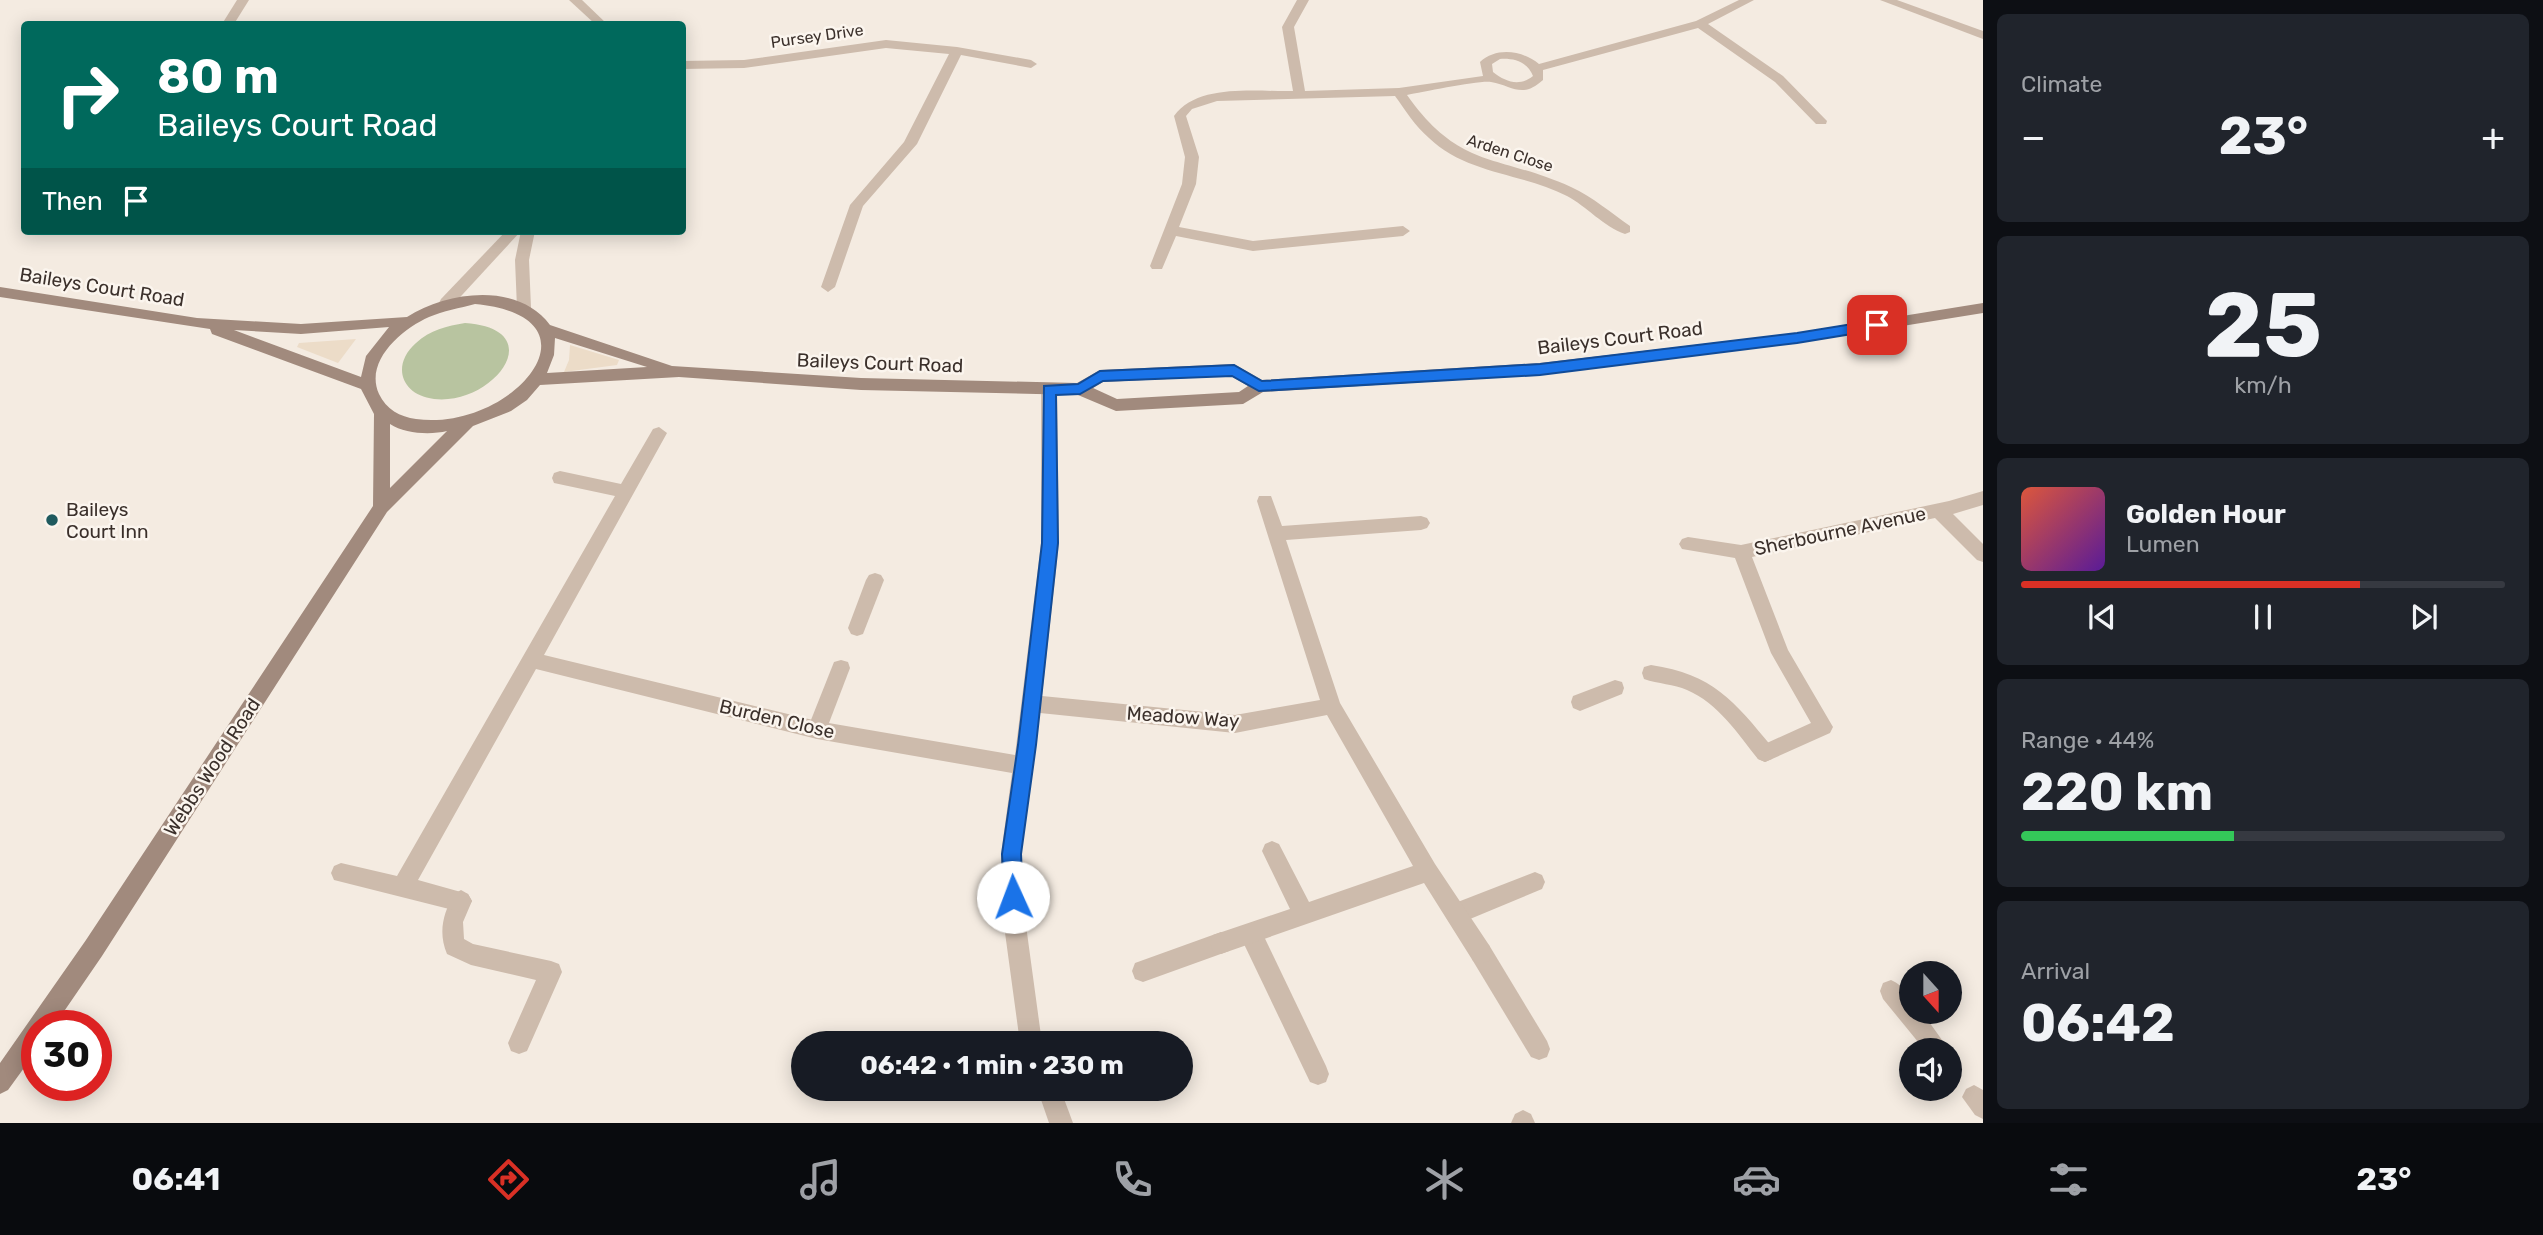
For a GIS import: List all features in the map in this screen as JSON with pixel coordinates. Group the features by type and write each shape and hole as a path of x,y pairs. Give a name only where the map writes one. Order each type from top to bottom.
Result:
{"street":[{"path":"230,21 243,0"},
{"path":"575,0 598,21"},
{"path":"1300,96 1288,27 1303,0"},
{"path":"1537,68 1539,77 1531,84 1506,85 1487,73 1486,62 1497,56 1515,56 1537,68 1700,24 1748,0"},
{"path":"1886,0 1983,35"},
{"path":"1700,24 1779,79 1821,121"},
{"name":"Pursey Drive","path":"686,65 744,64 886,44 957,51 1031,64"},
{"path":"828,287 857,205 910,144 957,51"},
{"path":"1157,265 1189,184 1192,157 1180,116 1188,106 1216,97 1399,92 1492,78"},
{"name":"Arden Close","path":"1399,92 1408,107 1441,143 1458,155 1563,188 1625,229"},
{"path":"1171,230 1253,246 1403,232"},
{"path":"446,303 509,235"},
{"path":"524,308 523,260 526,235"},
{"name":"Baileys Court Road","path":"0,292 197,323 300,329 404,321"},
{"path":"475,299 502,300 524,308 537,317 545,329 548,345 546,362 537,379 519,398 494,413 466,424 405,424 382,413 370,400 365,384 368,362 382,340 404,321 446,303 475,299"},
{"name":"Baileys Court Road","path":"537,379 679,371 861,384 1080,389 1116,405 1243,398 1259,386 1540,369 1797,338 1983,308"},
{"name":"Baileys Court Road","path":"197,323 365,384"},
{"name":"Baileys Court Road","path":"545,329 679,371"},
{"name":"Baileys Court Road","path":"1080,389 1100,376 1234,370 1259,386"},
{"path":"1029,1031 1014,918 1012,854 1050,543 1049,390"},
{"path":"381,507 382,413"},
{"name":"Webbs Wood Road","path":"51,1010 94,948 381,507 466,424"},
{"path":"402,888 659,433"},
{"path":"560,478 626,492"},
{"name":"Sherbourne Avenue","path":"1688,544 1741,552 1939,511 1983,498"},
{"path":"1265,501 1332,706 1428,871 1458,914 1539,1049"},
{"name":"Sherbourne Avenue","path":"1939,511 1983,555"},
{"path":"1275,534 1421,523"},
{"name":"Sherbourne Avenue","path":"1651,673 1681,677 1707,689 1718,698 1765,753 1823,727 1780,653 1741,552"},
{"path":"857,628 875,580"},
{"name":"Burden Close","path":"532,660 817,730 1024,766"},
{"path":"817,730 841,668"},
{"path":"1580,702 1615,688"},
{"name":"Meadow Way","path":"1032,704 1235,724 1332,706"},
{"path":"1272,851 1304,915"},
{"path":"1143,971 1428,871"},
{"path":"341,873 461,901 452,917 451,932 455,946 471,954 551,972 519,1043"},
{"path":"1458,914 1535,881"},
{"path":"1251,934 1318,1074"},
{"path":"1891,991 1929,1038"},
{"name":"Webbs Wood Road","path":"0,1082 21,1052"},
{"path":"1053,1101 1061,1123"}],"green space":[{"path":"465,323 491,328 505,338 509,352 504,366 493,380 476,391 456,398 434,399 414,392 403,378 402,369 408,352 433,332"}],"shaded area":[{"path":"356,339 338,363 297,347 299,343"},
{"path":"570,345 619,360 617,365 564,372 569,360"}],"place":[{"name":"Baileys Court Inn","path":"52,520"}],"route":[{"path":"1013,897 1012,854 1050,543 1049,390 1080,389 1100,376 1234,370 1259,386 1540,369 1797,338 1877,325"}]}
